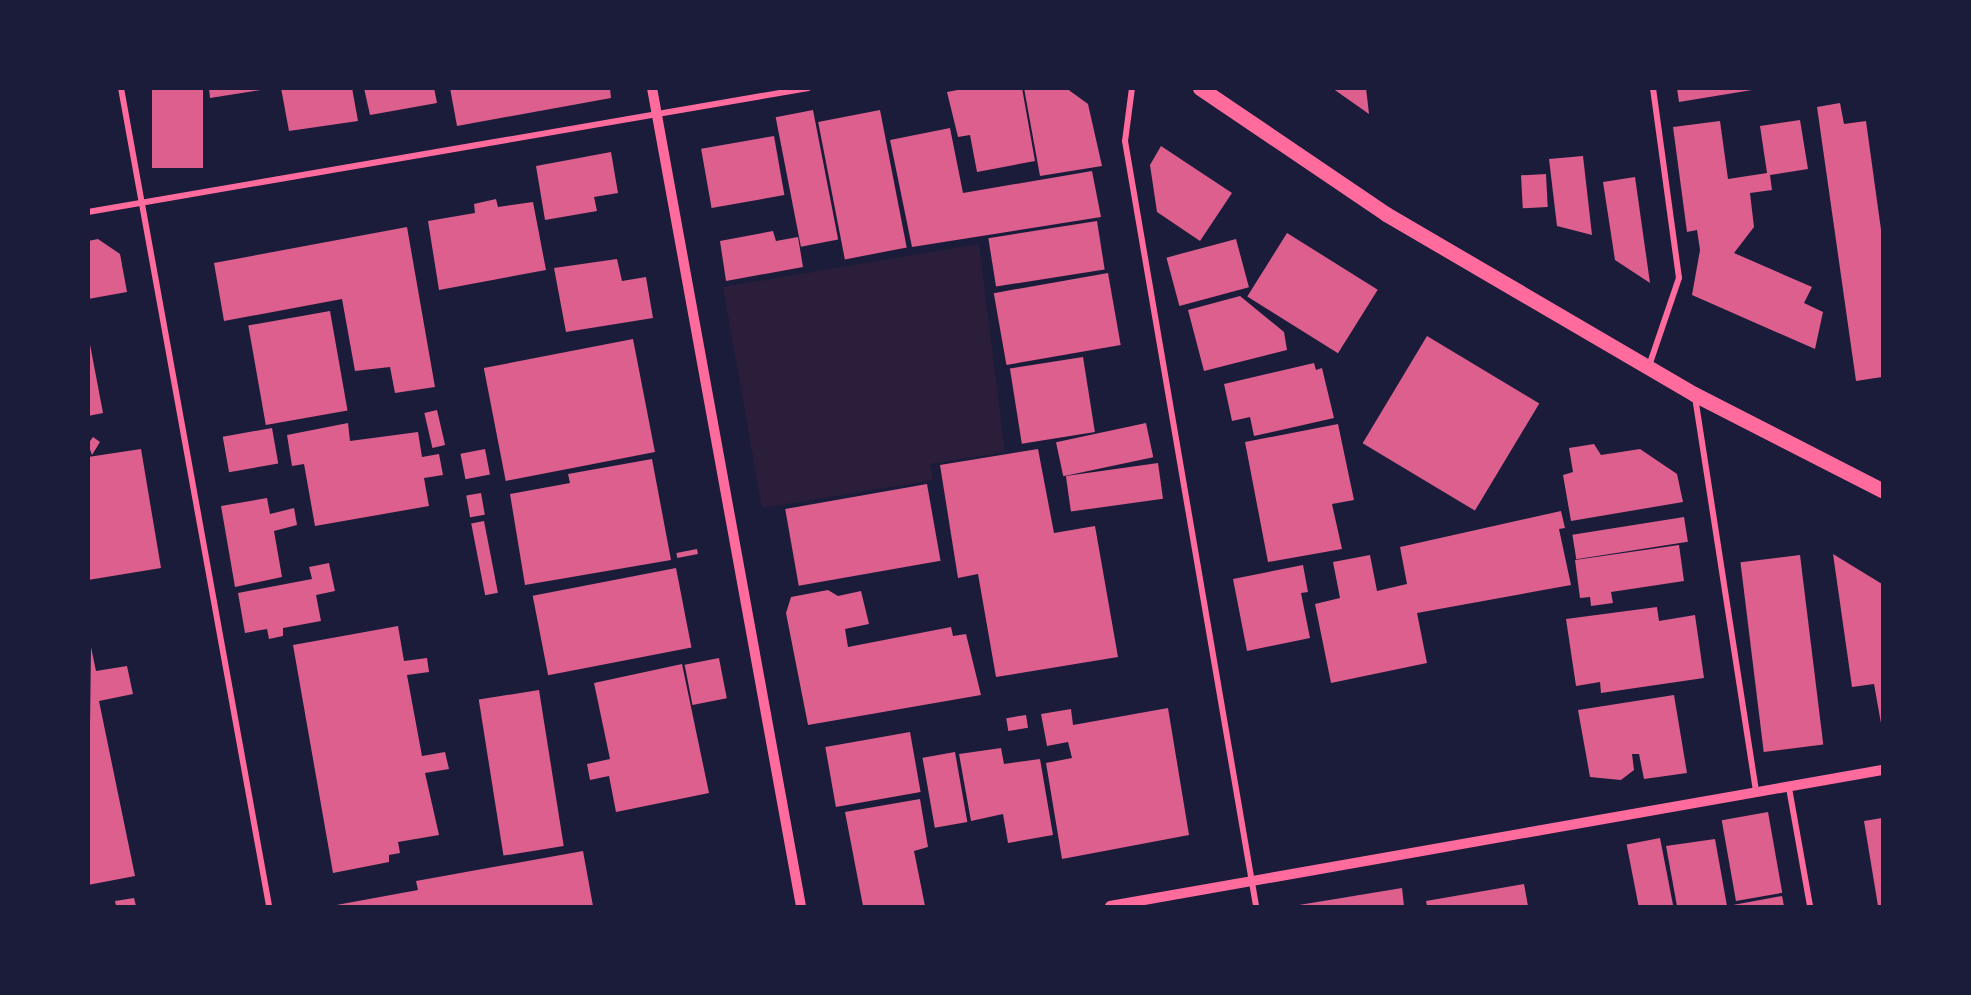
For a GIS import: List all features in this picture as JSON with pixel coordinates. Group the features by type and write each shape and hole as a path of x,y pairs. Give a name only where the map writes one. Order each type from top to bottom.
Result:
{"main road":[{"path":"1200,88 1386,214 1694,394 1882,490"}],"street":[{"path":"121,88 269,906"},
{"path":"652,88 801,906"},
{"path":"88,212 808,88"},
{"path":"1132,88 1125,141 1256,906"},
{"path":"1649,367 1679,278 1653,88"},
{"path":"1694,394 1756,794"},
{"path":"1110,906 1252,883 1882,770"},
{"path":"1789,788 1810,906"}],"shaded area":[{"path":"979,244 1005,452 930,464 933,480 762,508 723,287"}],"building":[{"path":"152,88 203,88 203,168 152,168"},
{"path":"209,88 261,88 261,90 210,98"},
{"path":"281,88 352,88 358,121 289,131"},
{"path":"364,88 434,88 437,103 370,115"},
{"path":"450,88 610,88 611,98 457,126"},
{"path":"968,88 1022,88 1035,161 977,172 970,135 958,137 947,92"},
{"path":"1024,88 1066,88 1088,104 1102,166 1040,176"},
{"path":"1332,88 1366,88 1369,114"},
{"path":"1677,88 1751,88 1752,90 1679,102"},
{"path":"1840,103 1844,124 1866,121 1882,237 1882,377 1856,381 1817,107"},
{"path":"813,110 838,240 801,247 776,117"},
{"path":"880,110 907,247 845,259 818,122"},
{"path":"1800,120 1808,169 1770,175 1772,190 1750,193 1754,227 1734,253 1812,287 1804,303 1823,312 1815,349 1692,295 1700,250 1697,230 1687,232 1673,127 1720,121 1728,179 1767,173 1760,126"},
{"path":"950,128 963,193 1092,171 1101,217 912,247 890,140"},
{"path":"774,136 784,195 712,208 701,149"},
{"path":"1161,146 1232,193 1200,241 1157,212 1150,165"},
{"path":"611,152 618,193 594,197 597,211 545,220 536,166"},
{"path":"1583,156 1592,235 1557,226 1549,159"},
{"path":"1546,174 1548,207 1523,208 1521,175"},
{"path":"1635,177 1650,283 1615,260 1603,182"},
{"path":"496,199 498,207 533,202 546,270 439,290 428,221 475,213 474,204"},
{"path":"1097,221 1105,269 996,287 988,238"},
{"path":"407,227 435,387 395,393 390,367 355,371 342,299 224,321 214,263"},
{"path":"773,231 776,241 798,237 803,267 726,281 720,241"},
{"path":"1287,233 1378,290 1338,353 1247,297"},
{"path":"98,239 120,254 127,292 88,299 88,241"},
{"path":"1236,239 1249,287 1179,306 1166,258"},
{"path":"617,259 622,281 646,277 653,318 566,332 554,268"},
{"path":"1108,273 1121,345 1006,365 994,293"},
{"path":"1240,296 1284,332 1287,350 1204,371 1188,310"},
{"path":"330,311 348,410 266,425 248,325"},
{"path":"88,334 103,413 88,416"},
{"path":"1427,336 1539,403 1475,511 1363,443"},
{"path":"633,339 655,452 506,481 484,368"},
{"path":"1083,357 1095,432 1022,444 1010,369"},
{"path":"1314,363 1316,370 1322,368 1334,418 1254,436 1250,417 1232,421 1224,384"},
{"path":"437,410 445,445 432,448 424,413"},
{"path":"348,423 350,441 418,432 422,457 439,454 443,475 424,478 429,506 315,526 304,464 292,466 287,435"},
{"path":"1146,423 1153,457 1063,476 1056,442"},
{"path":"1338,424 1354,500 1332,504 1342,549 1268,562 1245,442"},
{"path":"272,428 278,463 229,472 223,437"},
{"path":"93,437 100,442 92,455 88,444"},
{"path":"1594,444 1601,455 1640,449 1677,474 1683,502 1571,521 1563,475 1573,472 1569,448"},
{"path":"141,449 161,568 88,580 88,457"},
{"path":"485,449 490,475 465,479 460,454"},
{"path":"1038,449 1054,533 1095,526 1118,657 996,677 978,574 958,578 940,465"},
{"path":"652,459 671,560 525,585 510,494 570,483 568,474"},
{"path":"1158,463 1163,499 1071,512 1066,476"},
{"path":"927,484 941,561 799,586 785,509"},
{"path":"481,493 485,515 470,517 466,496"},
{"path":"267,498 270,514 294,508 297,525 274,531 282,577 235,587 221,506"},
{"path":"1561,511 1565,528 1559,529 1571,585 1417,613 1427,663 1331,683 1315,604 1340,598 1333,562 1370,555 1377,591 1407,584 1400,547"},
{"path":"1684,517 1688,542 1576,559 1572,535"},
{"path":"484,521 498,593 485,595 471,523"},
{"path":"1679,545 1684,581 1611,592 1613,603 1591,606 1590,597 1580,598 1575,560"},
{"path":"697,549 698,554 677,558 676,553"},
{"path":"1833,554 1882,584 1882,729 1874,684 1852,687"},
{"path":"1800,555 1823,745 1764,752 1740,562"},
{"path":"329,563 335,591 316,595 321,621 283,628 283,636 269,639 267,629 245,633 238,593 312,579 309,567"},
{"path":"1303,565 1308,592 1301,593 1310,638 1247,651 1233,579"},
{"path":"676,568 691,648 548,675 533,596"},
{"path":"828,590 838,596 861,591 869,624 845,629 848,647 951,627 953,636 966,634 981,695 808,725 786,613 791,597"},
{"path":"1657,607 1659,621 1695,615 1704,678 1601,693 1600,682 1576,686 1566,619"},
{"path":"398,626 404,661 427,658 429,672 407,675 422,756 445,752 449,769 425,773 439,835 398,842 400,853 389,855 389,862 333,873 293,645"},
{"path":"91,647 96,671 127,666 133,694 99,701 135,876 88,885"},
{"path":"719,658 727,698 692,705 685,665"},
{"path":"682,664 709,793 616,812 609,776 590,780 587,764 610,759 594,683"},
{"path":"539,690 564,846 503,856 479,700"},
{"path":"1674,695 1687,773 1644,779 1639,754 1632,754 1634,770 1621,780 1590,777 1578,710"},
{"path":"1168,708 1189,835 1062,859 1046,763 1072,758 1068,742 1047,746 1041,714 1071,709 1073,725"},
{"path":"1026,715 1028,728 1008,731 1006,718"},
{"path":"910,732 921,792 836,807 825,747"},
{"path":"1001,748 1004,764 1040,759 1053,835 1008,843 1003,814 971,821 959,754"},
{"path":"955,752 967,822 935,828 923,758"},
{"path":"920,799 928,847 914,851 925,906 863,906 845,812"},
{"path":"1768,812 1782,893 1736,901 1722,820"},
{"path":"1882,818 1882,906 1878,906 1864,821"},
{"path":"1660,838 1673,906 1639,906 1627,844"},
{"path":"1715,839 1727,906 1677,906 1666,846"},
{"path":"583,851 593,906 331,906 418,890 416,881"},
{"path":"1524,884 1528,906 1427,906 1426,901"},
{"path":"1402,888 1404,906 1299,906 1299,905"},
{"path":"1782,896 1784,906 1733,905"},
{"path":"134,898 136,906 116,906 115,901"}]}
